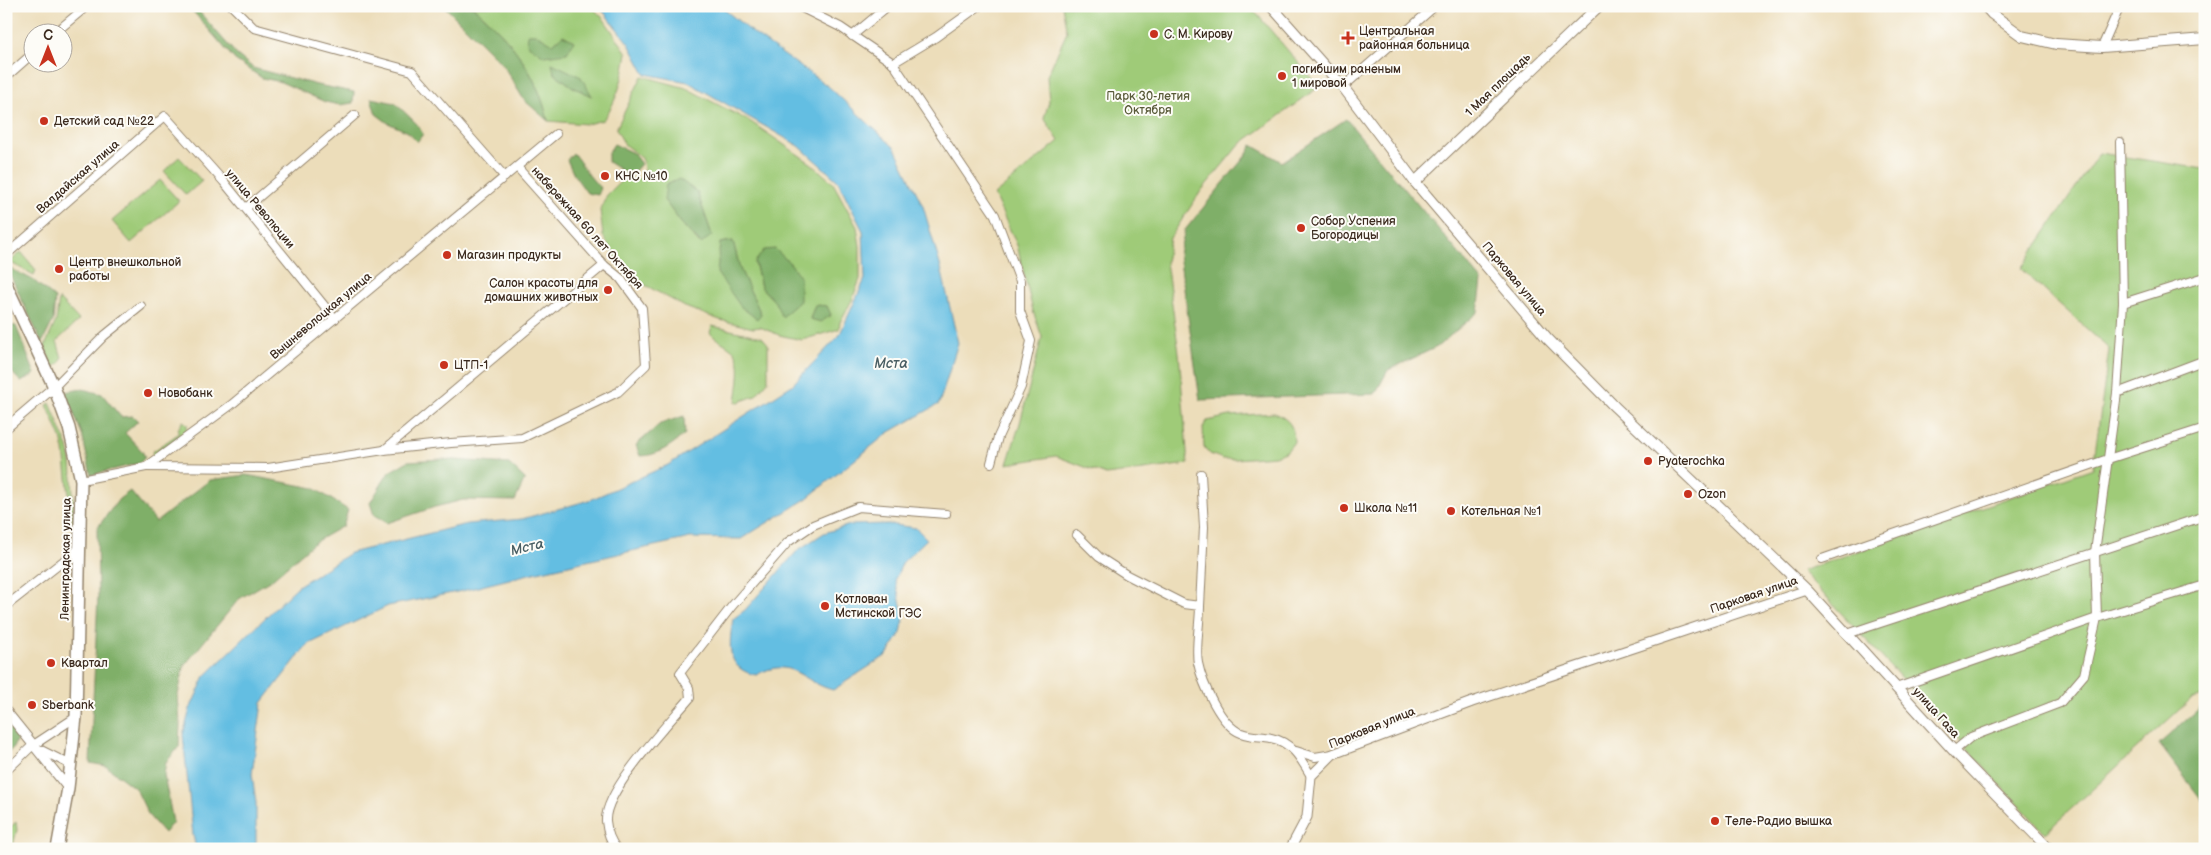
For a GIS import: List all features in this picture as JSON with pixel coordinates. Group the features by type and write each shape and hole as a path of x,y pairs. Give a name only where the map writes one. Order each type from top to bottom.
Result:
{"main road":[{"name":"Парковая улица","path":"1271,6 1343,87 1415,182 1548,338 1615,406 1807,590"},
{"name":"1 Мая площадь","path":"1415,182 1599,6"},
{"path":"1985,6 1992,14 2022,36 2056,44 2102,48 2205,39"},
{"name":"Ленинградская улица","path":"6,284 54,387 69,428 81,480 76,717 68,788 57,849"},
{"name":"улица Газа","path":"1807,590 1954,751 2049,849"}],"street":[{"path":"68,22 87,6"},
{"path":"232,6 254,28 412,72 505,176"},
{"path":"798,6 840,27 893,63 995,216 1020,281 1020,311 1031,342 1021,387 998,437 991,463"},
{"path":"852,36 888,6"},
{"path":"893,63 936,37 979,6"},
{"path":"1343,87 1435,6"},
{"path":"2102,48 2120,6"},
{"path":"6,77 22,63"},
{"path":"246,208 355,115"},
{"name":"улица Революции","path":"165,116 246,208 335,319"},
{"name":"Валдайская улица","path":"6,255 165,116"},
{"name":"Вышневолоцкая улица","path":"81,480 146,467 231,405 556,134"},
{"path":"1954,751 1971,737 2060,703 2084,676 2097,618 2095,552 2117,393 2123,303 2120,142"},
{"name":"набережная 60 лет Октября","path":"384,450 451,442 522,438 618,392 646,365 642,308 620,278 604,265 517,167"},
{"path":"146,467 268,468 384,450 604,265"},
{"path":"2123,303 2205,277"},
{"path":"6,428 54,387 104,336 140,306"},
{"path":"2117,393 2205,360"},
{"path":"1822,559 2108,459 2205,428"},
{"path":"1201,474 1204,527 1198,662 1207,692 1230,726 1239,733 1253,737 1272,738 1284,742 1299,756 1311,776 1307,817 1290,849"},
{"path":"617,849 610,841 606,819 612,799 639,756 690,698 689,688 680,672 732,606 788,542 813,525 858,507 946,514"},
{"path":"1847,634 2205,516"},
{"path":"1077,535 1099,557 1127,575 1184,604 1200,606"},
{"path":"6,606 80,548"},
{"path":"1896,688 2097,618 2205,586"},
{"name":"Парковая улица","path":"1311,776 1333,754 1472,702 1807,590"},
{"path":"6,711 32,746 68,788"},
{"path":"6,771 32,746 76,717"},
{"path":"32,746 71,765"},
{"path":"1292,749 1315,757 1333,754"}],"green space":[{"path":"444,6 472,6 510,44 520,57 537,87 548,121 524,100 503,65"},
{"path":"472,6 591,6 603,18 627,53 619,88 613,104 603,120 587,124 548,121 537,87 520,57 486,18","holes":["553,64 591,96 573,87 554,73"]},
{"name":"Парк 30-летия Октября","path":"1062,6 1250,6 1319,87 1239,145 1201,191 1170,238 1166,262 1179,353 1188,464 1106,475 1056,456 1007,464 1020,423 1042,337 1033,311 1017,245 994,195 1059,141 1044,118 1049,102 1047,76 1067,32"},
{"path":"195,7 237,55 253,68 317,85 354,92 353,103 340,105 325,102 281,82 262,78 235,60 191,9"},
{"path":"528,34 536,34 553,44 563,35 574,41 567,53 544,56 527,44"},
{"path":"552,63 581,77 592,96 573,87 554,73"},
{"path":"642,76 686,88 751,122 812,164 833,183 857,227 860,246 860,279 852,300 840,322 839,329 802,340 779,335 760,327 753,328 720,320 685,307 627,275 603,236 600,210 607,195 622,180 646,178 642,158 625,145 616,129","holes":["697,192 712,235 700,244 664,200","733,241 740,269 761,314 720,243","764,250 783,317 775,302 761,287 755,263","815,305 827,306 831,316 810,319"]},
{"path":"371,98 395,103 417,124 423,134 417,142 408,132 388,123 376,114"},
{"path":"1346,119 1482,281 1478,312 1437,347 1388,370 1375,394 1200,400 1179,254 1185,230 1247,154 1252,145 1282,162"},
{"path":"614,144 633,153 641,164 630,176 608,162 608,153"},
{"path":"573,153 601,188 598,195 587,193 574,175 567,160"},
{"path":"2099,153 2205,169 2205,696 2191,699 2045,833 1802,571 2093,468 2109,349 2021,269"},
{"path":"179,157 202,181 186,195 164,171"},
{"path":"679,179 697,192 712,235 701,244 682,224 664,200 666,185"},
{"path":"160,180 179,201 131,243 112,221"},
{"path":"733,241 740,269 761,314 757,319 741,307 717,273 720,243"},
{"path":"775,249 791,264 800,277 800,301 782,317 775,302 761,287 755,262 764,250"},
{"path":"21,252 36,270 34,275 11,263"},
{"path":"6,266 33,280 55,298 53,321 42,343"},
{"path":"59,299 79,320 57,341 62,358 60,363 52,368 45,346 56,321"},
{"path":"815,305 827,306 831,315 821,322 810,319"},
{"path":"6,325 16,326 35,374 21,382 6,366"},
{"path":"712,326 762,337 768,344 768,381 755,396 736,403 739,375 738,360 732,349 710,333"},
{"path":"82,389 102,394 121,417 133,416 138,421 125,433 142,451 145,457 140,463 91,475 82,434 65,392"},
{"path":"50,403 68,447 71,460 75,528 73,532 64,450 47,405"},
{"path":"1275,413 1284,418 1292,427 1294,442 1287,451 1275,456 1223,459 1210,454 1204,447 1203,428 1207,421 1230,416"},
{"path":"684,416 685,434 659,452 640,456 636,445 660,424"},
{"path":"183,421 187,424 187,430 153,456 152,452 178,434 178,429"},
{"path":"442,459 509,464 525,479 515,501 463,500 387,523 374,515 370,503 389,472 408,461"},
{"path":"246,475 314,488 348,510 343,526 315,542 271,580 239,599 184,666 178,695 179,747 166,762 164,775 173,822 164,833 149,816 136,789 106,766 90,763 98,596 97,528 119,499 130,491 156,522 210,480"},
{"path":"2205,706 2205,804 2159,744 2201,707"},
{"path":"6,722 17,739 13,748 6,755"},
{"path":"16,822 17,830 12,849 6,849 6,831"}],"water":[{"name":"Мста","path":"599,6 720,6 757,36 828,86 895,148 923,206 941,268 958,343 939,404 888,433 806,499 741,539 690,538 462,591 388,606 307,645 262,703 252,774 256,803 256,849 196,849 183,735 190,709 205,676 298,586 350,553 467,524 522,519 590,500 668,465 792,385 839,336 865,279 863,231 838,181 799,146 688,82 645,74 629,44"},
{"name":"Котлован Мстинской ГЭС","path":"888,524 916,528 927,539 903,562 895,579 904,617 901,633 887,655 833,690 788,669 768,670 756,675 746,672 739,667 731,654 730,646 733,619 745,610 798,550 824,533 850,525"}],"place":[{"name":"С. М. Кирову","path":"1154,34"},
{"name":"Центральная районная больница","path":"1348,38"},
{"name":"погибшим раненым 1 мировой","path":"1282,76"},
{"name":"Детский сад №22","path":"44,121"},
{"name":"КНС №10","path":"605,176"},
{"name":"Собор Успения Богородицы","path":"1301,228"},
{"name":"Магазин продукты","path":"447,255"},
{"name":"Центр внешкольной работы","path":"59,269"},
{"name":"Салон красоты для домашних животных","path":"608,290"},
{"name":"ЦТП-1","path":"444,365"},
{"name":"Новобанк","path":"148,393"},
{"name":"Pyaterochka","path":"1648,461"},
{"name":"Ozon","path":"1688,494"},
{"name":"Школа №11","path":"1344,508"},
{"name":"Котельная №1","path":"1451,511"},
{"name":"Котлован Мстинской ГЭС","path":"825,606"},
{"name":"Квартал","path":"51,663"},
{"name":"Sberbank","path":"32,705"},
{"name":"Теле-Радио вышка","path":"1715,821"}]}
